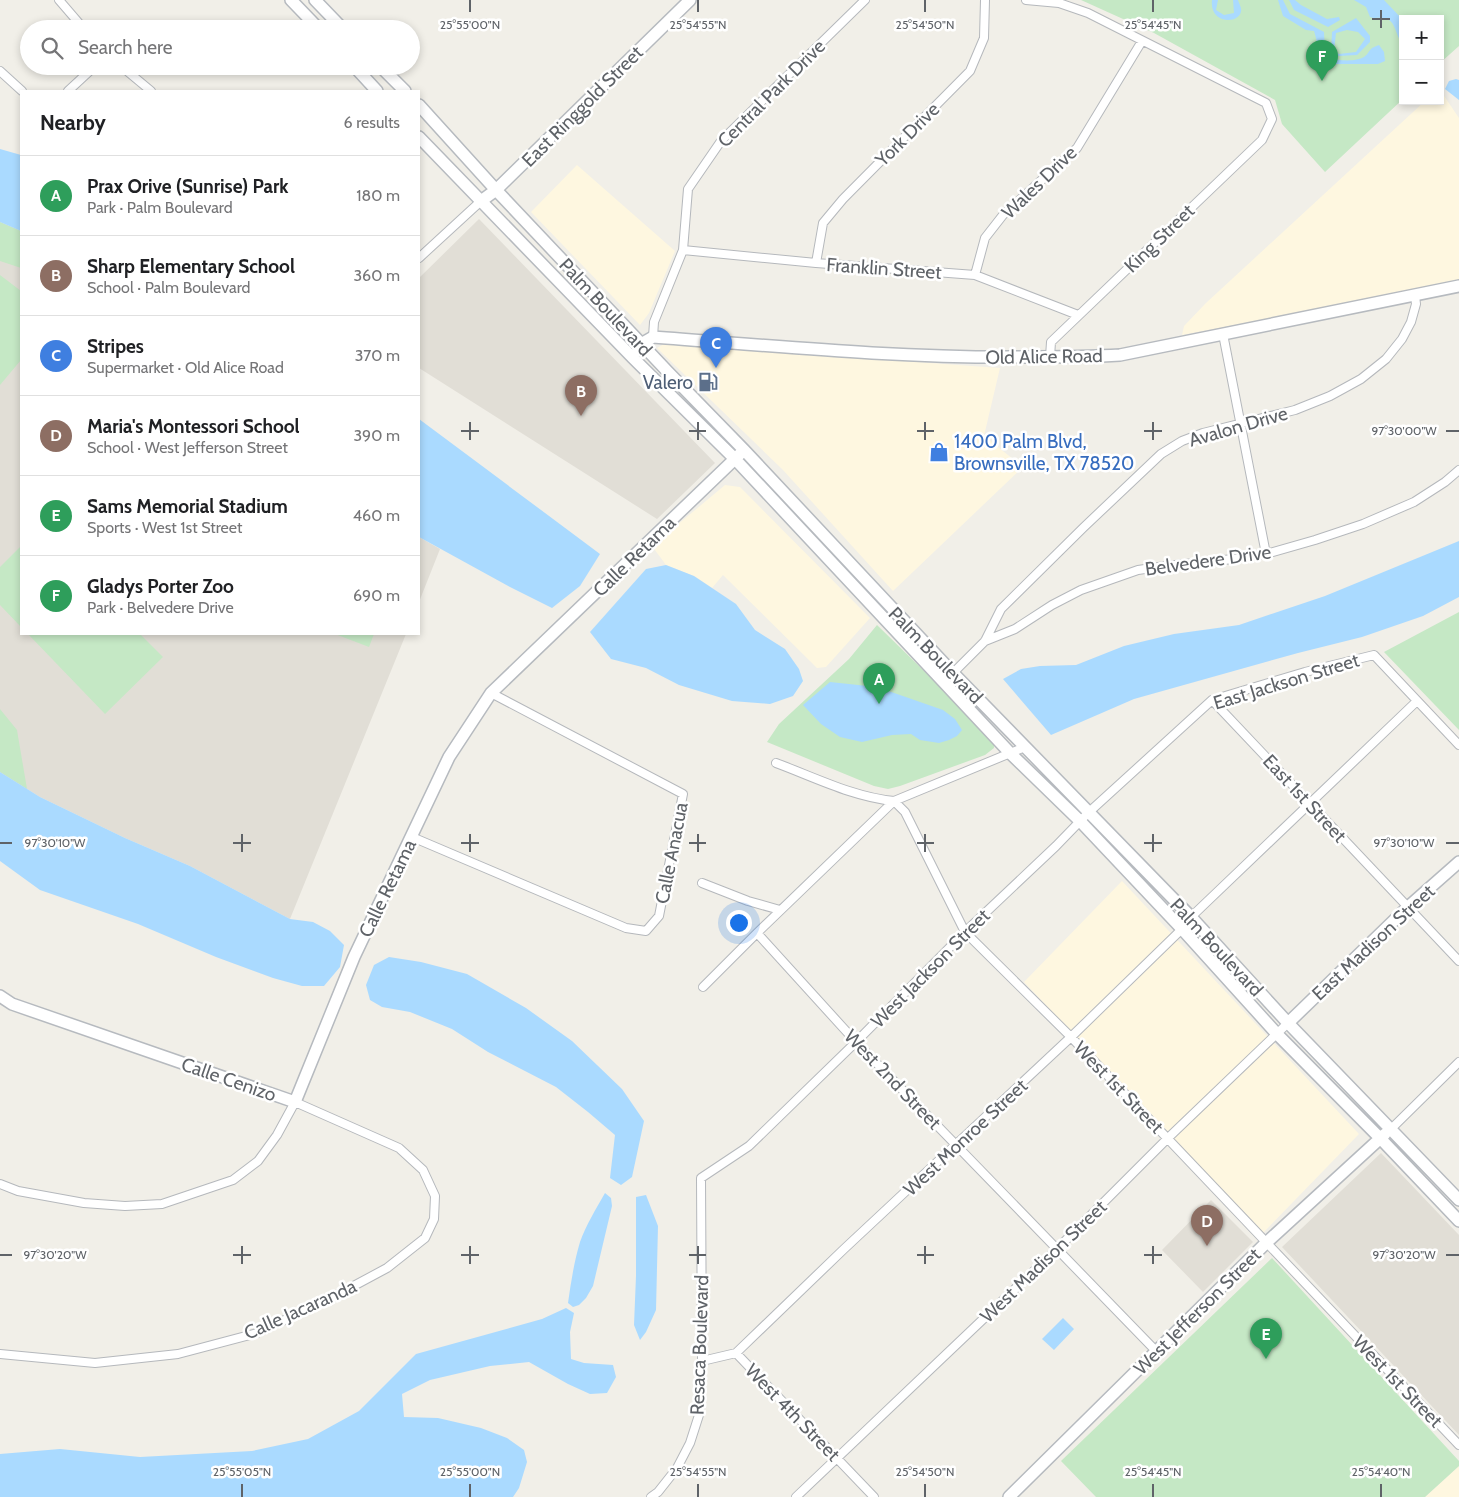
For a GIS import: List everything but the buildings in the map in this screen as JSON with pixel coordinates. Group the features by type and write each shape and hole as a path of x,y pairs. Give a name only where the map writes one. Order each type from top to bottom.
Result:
{"main road":[{"path":"291,0 310,20"},
{"path":"315,0 334,20"},
{"name":"East Ringgold Street","path":"481,201 496,190 690,0"},
{"path":"362,75 376,90"},
{"path":"389,75 404,90"},
{"name":"Palm Boulevard","path":"420,106 641,344 1025,747 1182,929 1277,1034 1459,1221"},
{"name":"Palm Boulevard","path":"420,138 633,358 736,459 1010,753 1084,817 1190,917 1288,1023 1459,1200"},
{"name":"Old Alice Road","path":"654,337 885,354 1085,358 1120,355 1459,286"},
{"path":"633,358 641,344 654,337"},
{"name":"Calle Retama","path":"295,1102 354,957 449,757 491,693 744,450"},
{"name":"East Madison Street","path":"1288,1023 1408,907 1459,862"},
{"path":"1230,982 1240,972"},
{"name":"Calle Cenizo","path":"0,996 12,1004 295,1102"},
{"name":"West Jefferson Street","path":"1009,1497 1266,1243 1390,1130"}],"street":[{"path":"59,0 76,20"},
{"name":"Central Park Drive","path":"654,337 654,322 683,250 688,189 720,141 865,0"},
{"name":"York Drive","path":"816,263 823,222 842,199 970,71 984,38 985,0"},
{"path":"1026,0 1059,3 1088,13 1142,41"},
{"name":"King Street","path":"1050,357 1051,342 1262,140 1272,119 1266,103 1142,41"},
{"name":"Wales Drive","path":"975,274 985,238 1003,215 1076,148 1142,41"},
{"path":"0,71 21,90"},
{"path":"69,90 85,75"},
{"path":"132,75 150,90"},
{"path":"420,257 481,201"},
{"name":"Franklin Street","path":"683,250 816,263 975,274 1078,315"},
{"name":"Avalon Drive","path":"953,673 985,641 1001,610 1161,454 1182,441 1203,432 1295,410 1330,396 1361,379 1386,359 1402,339 1411,322 1416,304 1415,296"},
{"path":"1223,334 1266,554"},
{"name":"Belvedere Drive","path":"985,641 1014,629 1052,605 1081,590 1138,570 1233,560 1266,554 1363,524 1414,502 1445,482 1459,470"},
{"name":"East Jackson Street","path":"1084,817 1212,700 1305,672 1374,655 1417,701"},
{"name":"Calle Anacua","path":"412,837 626,928 646,931 658,916 683,794 491,693"},
{"name":"East 1st Street","path":"1212,700 1459,961"},
{"path":"1417,701 1459,745"},
{"name":"West Monroe Street","path":"736,1353 851,1242 1071,1037 1182,929 1190,917 1417,701"},
{"path":"703,987 894,801 1025,747"},
{"path":"776,763 862,795 894,801"},
{"name":"West 1st Street","path":"894,801 905,812 965,932 1071,1037 1459,1445"},
{"name":"West Jackson Street","path":"701,1178 749,1146 1084,817"},
{"path":"702,883 748,901 780,910"},
{"name":"West 2nd Street","path":"757,933 856,1042 1156,1351"},
{"name":"West Madison Street","path":"796,1497 1058,1248 1168,1138 1288,1023"},
{"path":"1390,1130 1459,1062"},
{"name":"Calle Retama","path":"0,1184 18,1191 84,1203 124,1206 162,1204 233,1180 258,1162 277,1135 295,1102"},
{"name":"Calle Cenizo","path":"295,1102 399,1148 423,1170 435,1196"},
{"name":"Resaca Boulevard","path":"656,1495 677,1468 690,1443 699,1415 702,1361 701,1178"},
{"name":"Calle Jacaranda","path":"0,1354 95,1363 178,1354 257,1333 333,1297 379,1272 426,1238 434,1219 435,1196"},
{"name":"West 4th Street","path":"702,1361 736,1353 874,1497"}],"shaded area":[{"path":"1444,96 1459,118 1459,279 1444,285 1182,335 1184,326 1206,303 1421,105 1444,105"},
{"path":"577,165 675,251 649,313 640,325 531,212"},
{"path":"479,219 715,463 657,519 420,369 420,277"},
{"path":"0,222 20,231 20,635 406,635 290,919 190,866 125,838 40,797 0,772"},
{"path":"664,344 1000,368 984,436 1023,467 893,591 783,470 657,348"},
{"path":"725,485 740,487 870,618 826,667 817,668 723,575 712,588 694,576 666,565 652,546"},
{"path":"420,538 440,549 420,599"},
{"path":"1122,881 1359,1134 1262,1234 1024,982"},
{"path":"1381,1153 1459,1235 1459,1435 1282,1247"},
{"path":"1211,1200 1253,1242 1203,1292 1162,1250"},
{"path":"1459,1466 1459,1497 1425,1497"}],"green space":[{"path":"1081,0 1459,0 1459,46 1444,59 1444,15 1399,15 1399,103 1325,172 1282,124 1275,100 1154,33"},
{"path":"0,222 20,231 20,268 0,261"},
{"path":"0,275 20,290 20,361 0,385"},
{"path":"20,547 20,626 0,605 0,567"},
{"path":"1459,612 1459,730 1384,652"},
{"path":"877,625 994,739 994,748 985,755 888,789 874,786 767,742 779,724 849,659"},
{"path":"29,635 141,635 163,657 105,714"},
{"path":"338,635 374,635 369,647"},
{"path":"0,709 17,730 27,789 0,772"},
{"path":"1272,1258 1459,1461 1459,1466 1425,1497 1096,1497 1061,1461"}],"water":[{"path":"1212,0 1218,0 1216,10 1224,15 1234,13 1233,0 1238,0 1241,11 1236,18 1225,20 1215,14 1212,8"},
{"path":"1278,0 1283,0 1290,14 1324,32 1325,50 1328,57 1341,60 1356,60 1364,57 1371,49 1379,45 1384,52 1385,61 1378,64 1323,64 1314,31 1306,30 1283,16"},
{"path":"1289,0 1295,0 1327,19 1339,17 1340,20 1328,27 1294,10"},
{"path":"1354,0 1384,0 1399,16 1399,38 1390,21 1383,18 1370,17 1366,7"},
{"path":"1356,18 1370,36 1370,42 1357,55 1339,56 1331,52 1332,32","holes":["1347,30 1358,32 1365,39 1356,52 1339,54 1334,51 1336,33"]},
{"path":"1459,80 1459,100 1445,89 1449,81"},
{"path":"0,149 20,155 20,231 0,222"},
{"path":"420,420 600,554 580,586 552,608 420,538"},
{"path":"1459,541 1459,597 1423,616 1362,637 1134,699 1051,735 1003,679 1021,669 1040,666 1076,665 1124,646 1174,634 1239,625 1325,596"},
{"path":"666,565 694,576 736,604 755,630 785,649 799,669 803,681 793,696 770,704 732,701 679,685 646,668 611,659 590,632 646,569"},
{"path":"830,682 877,687 943,710 955,719 962,730 957,736 939,743 920,740 911,734 892,735 862,742 840,737 821,724 803,705"},
{"path":"0,772 40,797 125,838 190,866 290,919 313,922 330,931 344,945 340,967 324,986 302,986 273,978 216,957 138,924 40,890 0,861"},
{"path":"389,957 421,962 467,974 526,1008 572,1041 622,1089 644,1121 632,1177 621,1185 610,1178 615,1135 556,1087 488,1052 452,1029 410,1012 382,1007 370,1000 366,985 374,965"},
{"path":"605,1193 611,1198 612,1206 593,1286 586,1298 579,1305 573,1307 568,1303 580,1242 591,1217"},
{"path":"646,1195 658,1226 656,1310 646,1332 640,1340 634,1325 636,1197"},
{"path":"566,1308 574,1313 570,1332 571,1359 584,1363 613,1365 616,1377 607,1393 590,1394 529,1362 490,1366 430,1380 402,1394 404,1417 438,1418 481,1428 507,1438 524,1450 527,1462 519,1488 513,1497 0,1497 0,1454 60,1449 140,1457 252,1451 308,1439 359,1411 416,1354 542,1319"},
{"path":"1063,1318 1074,1329 1054,1350 1042,1339"}],"place":[{"name":"Gladys Porter Zoo","path":"1322,81"},
{"name":"Stripes","path":"716,368"},
{"name":"Valero","path":"708,382"},
{"name":"Sharp Elementary School","path":"581,416"},
{"name":"1400 Palm Blvd, Brownsville, TX 78520","path":"939,452"},
{"name":"Prax Orive (Sunrise) Park","path":"879,704"},
{"name":"Maria's Montessori School","path":"1207,1246"},
{"name":"Sams Memorial Stadium","path":"1266,1359"}]}
